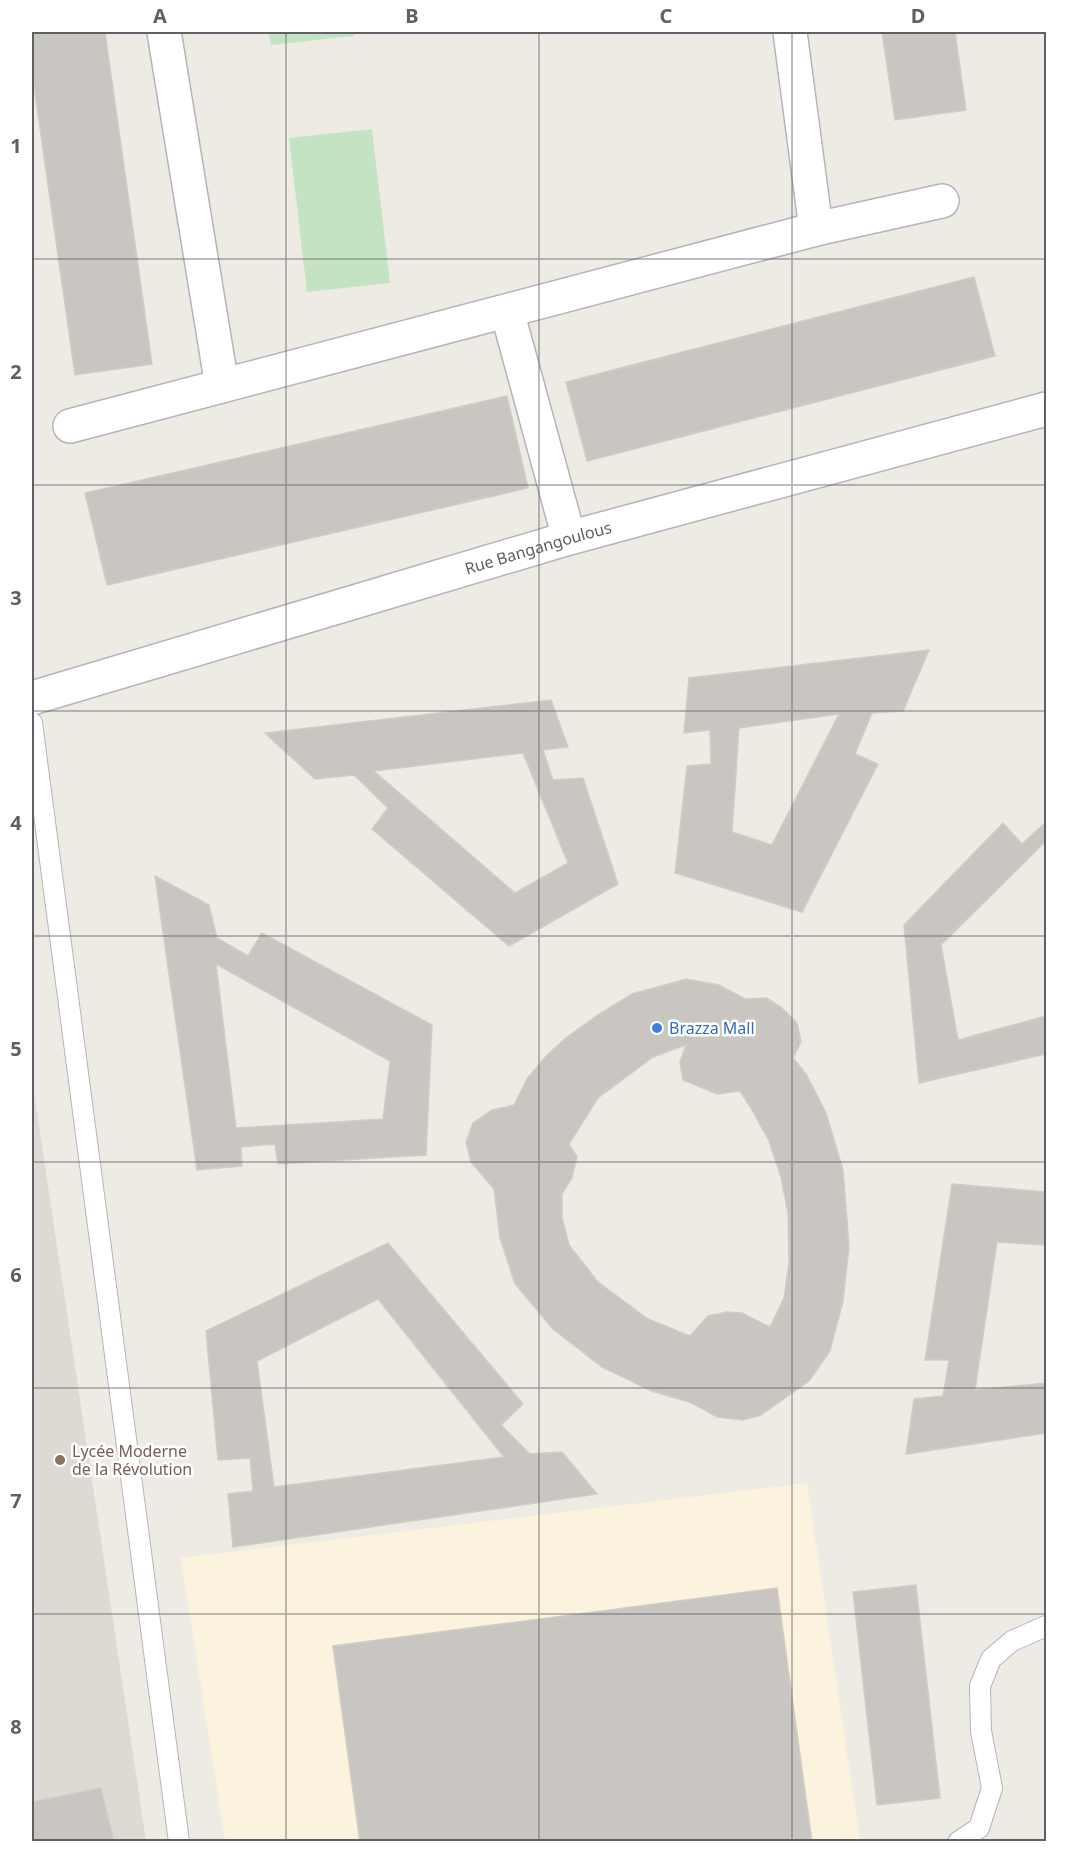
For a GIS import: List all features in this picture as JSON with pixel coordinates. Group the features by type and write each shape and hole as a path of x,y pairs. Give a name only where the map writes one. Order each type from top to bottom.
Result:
{"street":[{"path":"164,32 222,386"},
{"path":"790,32 816,229"},
{"path":"70,426 816,229 942,201"},
{"path":"507,311 569,538"},
{"name":"Rue Bangangoulous","path":"32,698 569,538 1047,409"}],"lane":[{"path":"32,723 179,1842"},
{"path":"958,1842 979,1828 992,1788 981,1731 980,1686 991,1659 1012,1641 1047,1626"}],"shaded area":[{"name":"Lycée Moderne de la Révolution","path":"32,1079 146,1841 32,1841"},
{"path":"807,1483 860,1841 225,1841 181,1558"}],"green space":[{"path":"269,32 353,32 354,36 271,45"},
{"path":"372,129 390,283 307,292 289,138"}],"building":[{"path":"32,32 105,32 152,364 75,375 32,72"},
{"path":"882,32 955,32 966,110 895,120"},
{"path":"974,277 995,356 587,461 566,382"},
{"path":"507,396 528,488 107,585 85,493"},
{"path":"929,650 903,711 872,713 855,754 878,764 802,912 675,873 687,766 711,764 710,730 684,733 689,678","holes":["839,714 772,845 732,832 739,728"]},
{"path":"551,700 568,747 543,750 553,780 583,778 618,884 509,946 372,829 388,808 354,775 315,779 265,733","holes":["523,753 568,863 515,893 374,771"]},
{"path":"1046,822 1046,841 941,945 958,1040 1046,1016 1046,1054 919,1083 904,925 1003,823 1022,844"},
{"path":"155,876 209,905 217,938 248,956 262,933 432,1025 426,1155 278,1164 275,1144 241,1147 242,1166 197,1170","holes":["216,964 390,1061 383,1119 236,1128"]},
{"path":"686,979 719,985 745,999 767,998 782,1008 797,1023 801,1042 793,1058 806,1074 826,1113 843,1170 849,1246 843,1301 830,1351 809,1381 761,1415 743,1420 717,1417 692,1403 652,1391 602,1367 553,1329 515,1284 500,1238 494,1189 471,1162 466,1142 473,1123 492,1110 514,1105 527,1079 547,1055 567,1037 632,994","holes":["686,1045 680,1062 683,1080 717,1094 740,1091 769,1141 781,1177 788,1213 789,1262 784,1298 770,1327 742,1313 727,1312 708,1316 690,1336 648,1319 598,1282 569,1245 562,1217 562,1194 572,1178 577,1157 569,1144 598,1098 653,1057"]},
{"path":"952,1184 1046,1192 1046,1245 997,1242 975,1390 1046,1383 1046,1433 906,1454 914,1399 943,1396 949,1360 925,1360"},
{"path":"388,1243 523,1404 501,1425 530,1454 562,1452 597,1494 233,1547 228,1494 253,1491 250,1458 218,1460 206,1331","holes":["378,1299 504,1457 274,1487 257,1361"]},
{"path":"916,1585 940,1798 877,1805 853,1592"},
{"path":"777,1588 812,1842 360,1842 333,1646"},
{"path":"101,1788 114,1842 32,1842 32,1802"}],"place":[{"name":"Brazza Mall","path":"657,1028"},
{"name":"Lycée Moderne de la Révolution","path":"60,1460"}]}
